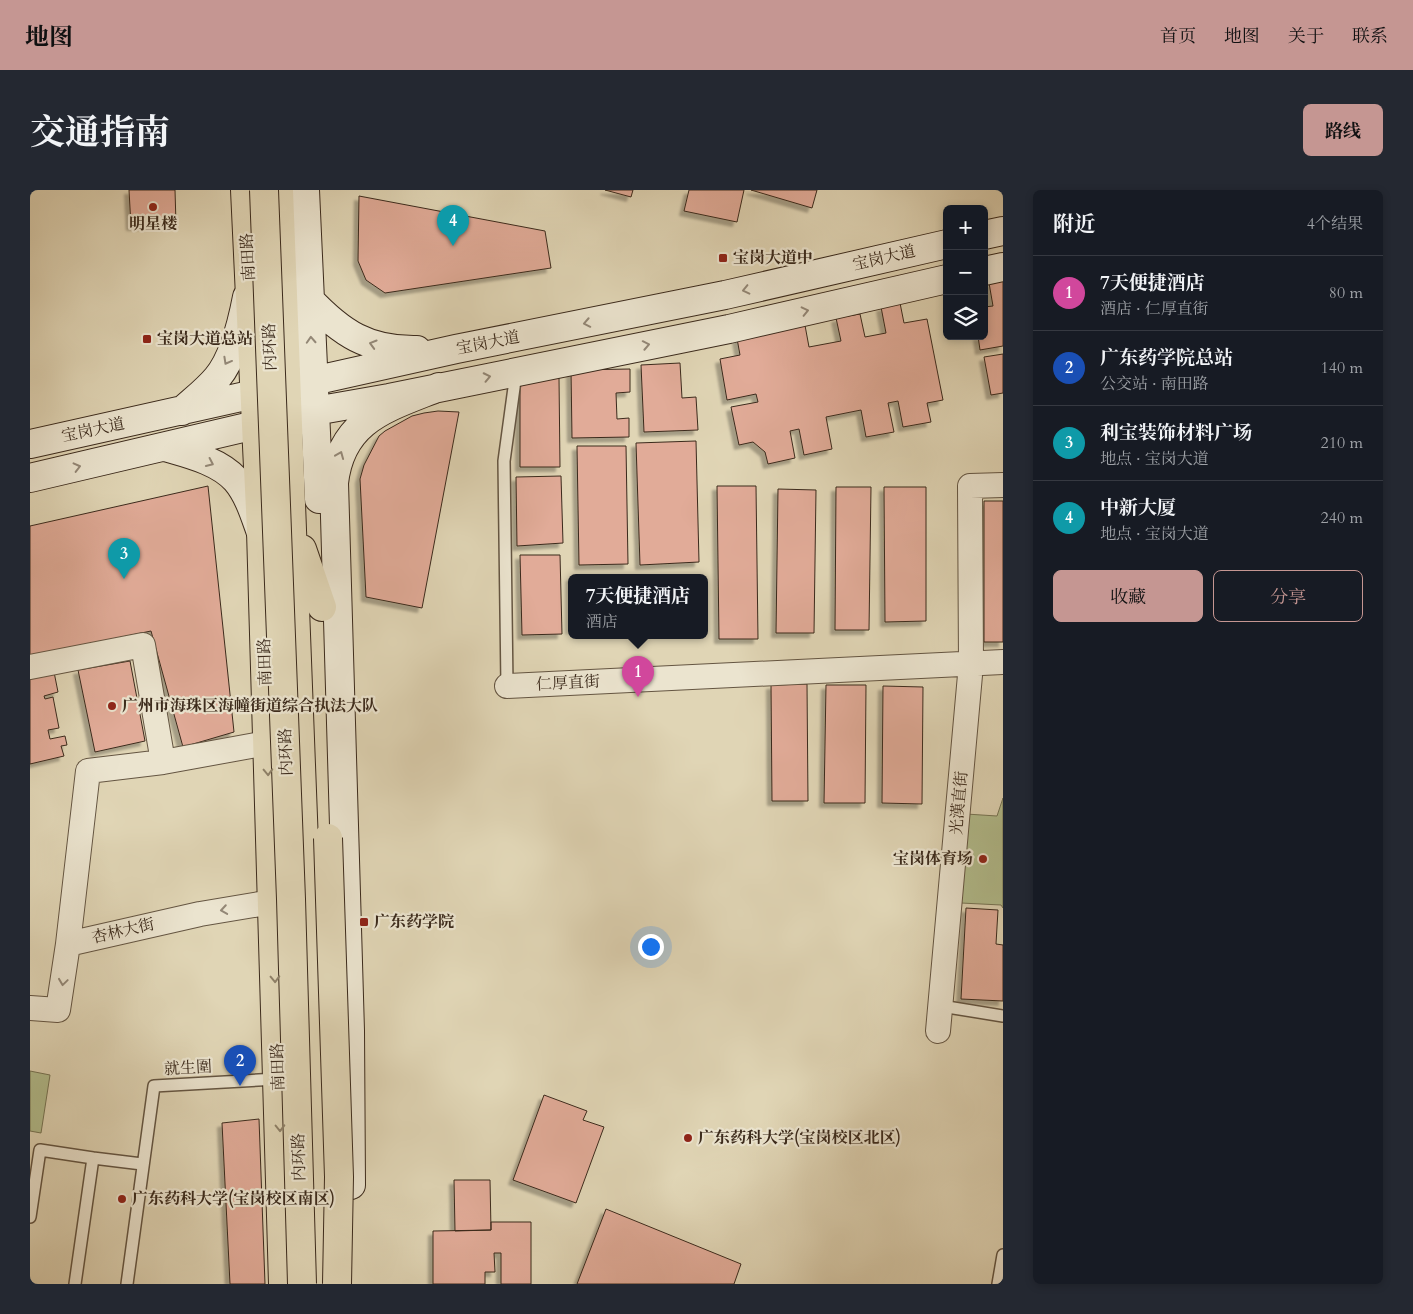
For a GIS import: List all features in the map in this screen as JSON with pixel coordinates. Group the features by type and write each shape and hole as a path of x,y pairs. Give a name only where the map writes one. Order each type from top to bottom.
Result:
{"main road":[{"name":"南田路","path":"245,190 261,531 283,1284"},
{"name":"南田路","path":"288,192 300,383 288,417 318,1284"},
{"path":"288,192 307,248 309,299 300,383 315,411 320,518 338,1168 337,1284"},
{"name":"内环路","path":"288,192 292,900 302,1284"},
{"name":"内环路","path":"288,192 318,1284"},
{"path":"988,235 1003,231"},
{"name":"宝岗大道","path":"30,444 300,383 725,295 943,245"},
{"path":"988,270 1003,267"},
{"name":"宝岗大道","path":"30,478 315,411 439,388 729,329 943,280"},
{"path":"182,411 218,377 233,350 243,318 250,281"},
{"path":"309,299 335,326 363,341 384,347 407,350 456,350"},
{"path":"347,1284 352,1160 351,1092 334,483 336,467 342,449 352,435 366,421 379,412 439,388"},
{"path":"164,446 206,460 236,480 250,504 261,531"},
{"path":"322,607 334,517"},
{"path":"293,520 322,607"},
{"path":"312,1093 351,1092"}],"street":[{"name":"光漢直街","path":"938,1031 971,664 970,486 1003,485"},
{"path":"30,666 142,645 163,762"},
{"name":"仁厚直街","path":"508,686 1003,662"},
{"path":"68,944 88,770 163,762 267,743"},
{"name":"杏林大街","path":"30,1008 58,1010 68,944 200,914 272,902"}],"lane":[{"name":"仁厚直街","path":"508,686 504,461 516,371"},
{"path":"941,1006 1003,1016"},
{"name":"就生圍","path":"142,1164 154,1086 278,1079"},
{"path":"30,1217 40,1150 142,1164 127,1284"},
{"path":"75,1284 92,1158"},
{"path":"998,1284 1003,1255"}],"green space":[{"name":"宝岗体育场","path":"1003,798 1003,908 1001,905 961,903 966,814 997,816"},
{"path":"30,1071 50,1075 41,1133 30,1131"}],"building":[{"name":"明星楼","path":"129,190 175,190 176,224 131,226"},
{"path":"605,190 633,190 631,197"},
{"path":"689,190 744,190 737,222 684,211"},
{"path":"751,190 817,190 812,208"},
{"path":"359,196 545,231 551,268 385,293 366,280 358,261"},
{"path":"1003,280 1003,346 980,350 979,340 988,340 988,307 993,306 989,283"},
{"path":"900,303 904,323 927,319 943,400 927,403 931,422 903,427 898,401 888,403 894,432 866,437 861,410 826,417 832,449 804,455 799,429 790,431 795,458 768,464 765,452 753,442 739,445 731,407 758,402 756,394 727,400 720,359 740,355 736,333 804,320 809,347 841,341 836,318 860,314 865,337 886,333 881,307"},
{"path":"1003,354 1003,393 991,395 984,357"},
{"path":"680,363 682,398 696,397 698,430 644,432 641,365"},
{"path":"630,369 630,392 616,393 617,419 629,418 629,437 572,438 571,370"},
{"path":"520,378 559,378 560,467 520,467"},
{"path":"438,411 459,412 422,608 366,597 360,479 364,465 379,436 385,431 412,416"},
{"path":"696,441 699,562 640,565 636,443"},
{"path":"577,446 626,446 628,564 579,565"},
{"path":"561,476 563,543 517,546 516,477"},
{"path":"208,486 234,732 183,747 151,631 30,656 30,526"},
{"path":"717,486 756,486 758,639 719,639"},
{"path":"836,487 871,487 869,630 835,630"},
{"path":"884,487 926,487 926,621 885,622"},
{"path":"778,489 816,490 814,633 776,633"},
{"path":"984,501 1003,501 1003,642 984,642"},
{"path":"520,555 560,555 562,634 522,635"},
{"name":"广州市海珠区海幢街道综合执法大队","path":"130,661 145,741 95,752 78,670"},
{"path":"54,672 58,692 44,696 45,699 53,697 59,728 48,730 50,739 65,736 67,745 61,746 64,756 30,764 30,678"},
{"path":"807,684 808,801 772,801 771,685"},
{"path":"826,685 866,685 865,803 824,803"},
{"path":"883,686 923,687 922,804 882,803"},
{"path":"966,908 998,910 996,944 1003,945 1003,1001 961,999"},
{"path":"544,1095 587,1111 583,1120 604,1127 576,1203 513,1180"},
{"path":"259,1119 265,1284 230,1284 222,1123"},
{"path":"454,1180 490,1180 491,1230 455,1231"},
{"path":"606,1209 741,1264 734,1284 577,1284"},
{"path":"491,1222 531,1222 531,1284 501,1284 501,1253 494,1253 495,1272 485,1272 485,1284 433,1284 433,1231 491,1230"}],"place":[{"name":"明星楼","path":"153,207"},
{"name":"中新大厦","path":"453,246"},
{"name":"宝岗大道中","path":"723,258"},
{"name":"宝岗大道总站","path":"147,339"},
{"name":"利宝装饰材料广场","path":"124,579"},
{"name":"7天便捷酒店","path":"638,697"},
{"name":"广州市海珠区海幢街道综合执法大队","path":"112,706"},
{"name":"宝岗体育场","path":"983,859"},
{"name":"广东药学院","path":"364,922"},
{"name":"广东药学院总站","path":"240,1086"},
{"name":"广东药科大学(宝岗校区北区)","path":"688,1138"},
{"name":"广东药科大学(宝岗校区南区)","path":"122,1199"}]}
